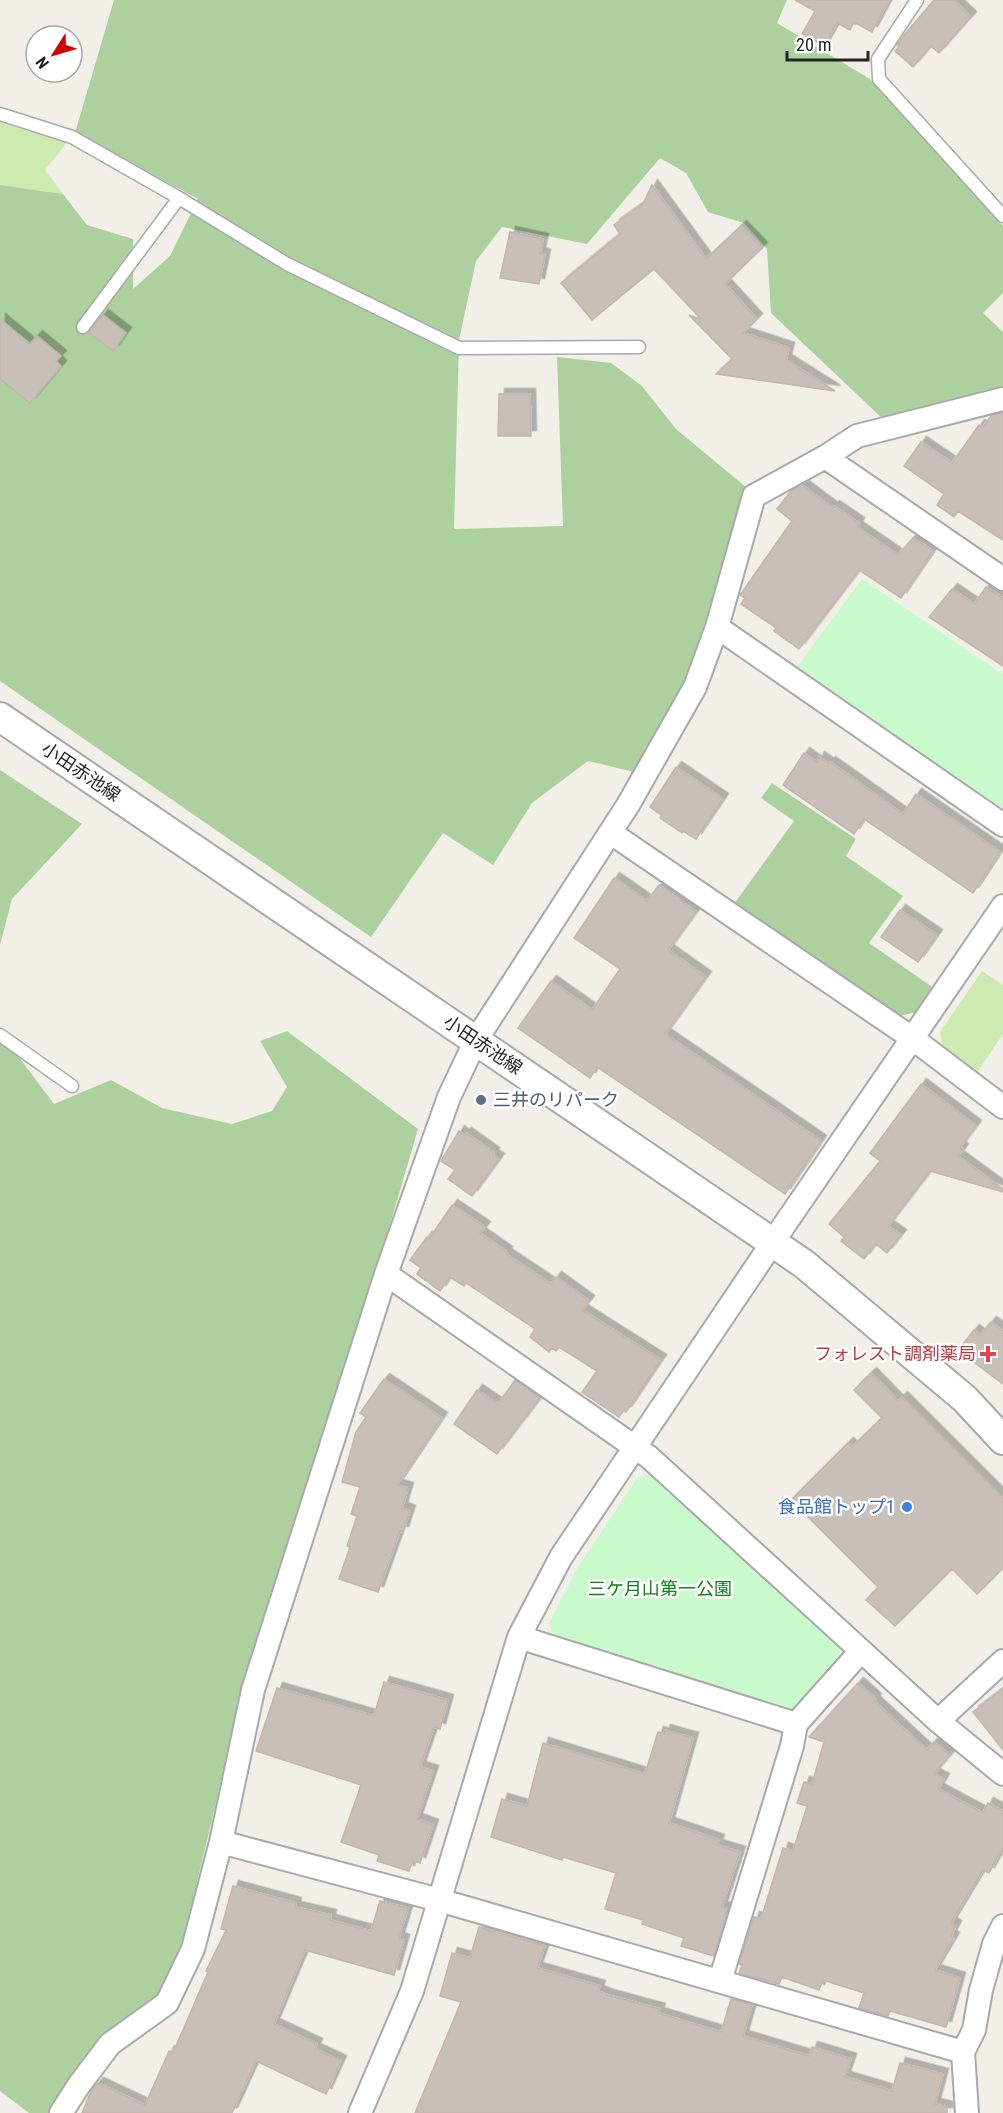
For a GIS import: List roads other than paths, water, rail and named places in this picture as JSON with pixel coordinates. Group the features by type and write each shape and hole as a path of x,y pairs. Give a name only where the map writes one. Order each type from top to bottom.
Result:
{"street":[{"path":"61,2113 110,2044 167,2003 193,1949 221,1842 254,1690 386,1274 449,1097 476,1040 611,833 695,687 717,627 754,496 858,436 1003,399"},
{"path":"825,457 1003,579"},
{"path":"717,627 1003,825"},
{"name":"小田赤池線","path":"0,717 804,1264 966,1399 1003,1440"},
{"path":"611,833 912,1038 1003,1107"},
{"path":"360,2113 412,1991 519,1637 561,1557 772,1243 1003,906"},
{"path":"386,1274 650,1457 938,1721 1003,1774"},
{"path":"519,1637 796,1724"},
{"path":"720,1981 792,1746 796,1724 861,1650"},
{"path":"938,1721 1003,1661"},
{"path":"221,1842 439,1900 963,2052"},
{"path":"967,2113 963,2052 974,2030 981,1990 994,1944 1003,1926"}],"lane":[{"path":"917,0 878,59 879,79 1003,216"},
{"path":"0,114 72,136 287,264 459,348 639,347"},
{"path":"83,327 178,198"},
{"path":"0,1035 72,1086"}],"place":[{"name":"三井のリパーク","path":"481,1100"},
{"name":"フォレスト調剤薬局","path":"988,1354"},
{"name":"食品館トップ1","path":"907,1507"}],"park label":[{"name":"三ケ月山第一公園","path":"660,1589"}]}
